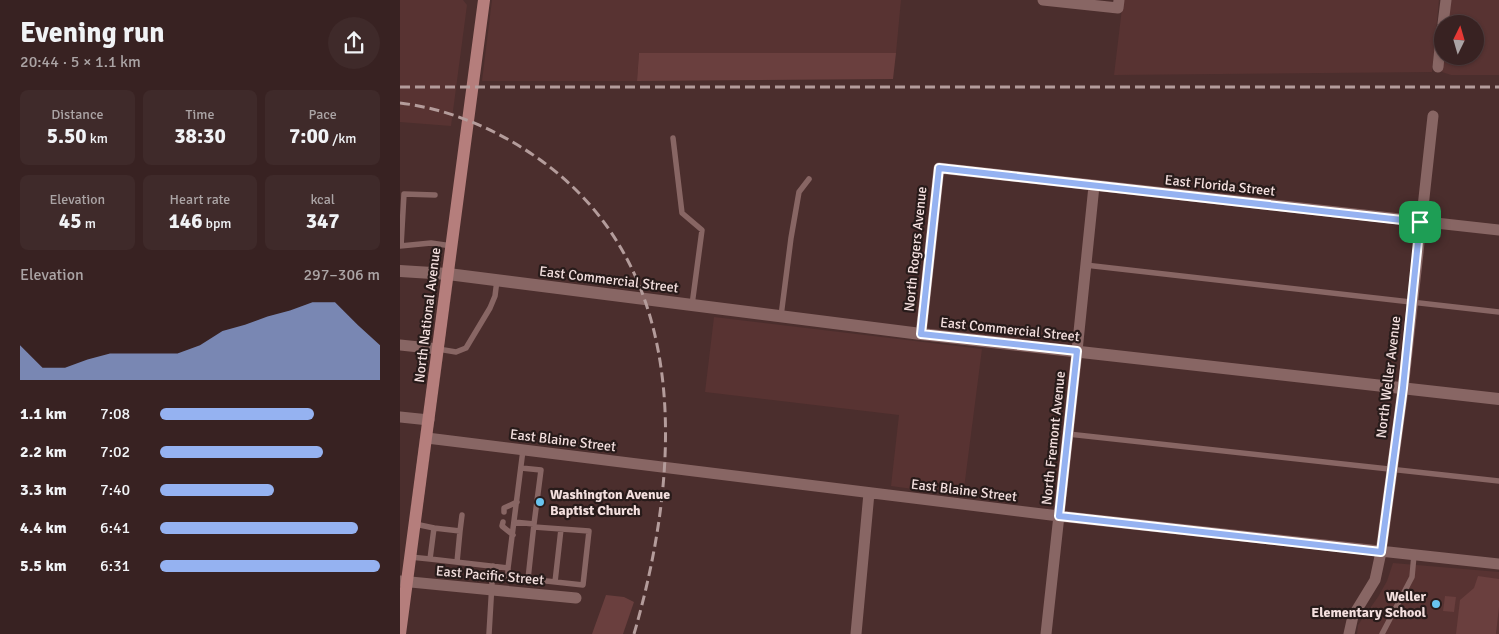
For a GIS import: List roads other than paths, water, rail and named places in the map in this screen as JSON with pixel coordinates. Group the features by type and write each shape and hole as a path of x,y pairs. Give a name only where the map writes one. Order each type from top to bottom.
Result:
{"main road":[{"name":"North National Avenue","path":"400,634 403,582 410,557 427,438 484,0"}],"street":[{"path":"1043,0 1118,4"},
{"path":"1444,15 1446,0"},
{"name":"North Weller Avenue","path":"1349,634 1353,616 1375,580 1381,552 1403,388 1433,116"},
{"name":"East Florida Street","path":"939,168 1499,230"},
{"name":"North Rogers Avenue","path":"921,334 939,168"},
{"name":"North Fremont Avenue","path":"1046,634 1094,186"},
{"name":"East Commercial Street","path":"400,271 448,274 921,334 1499,399"},
{"path":"400,345 438,349"},
{"path":"400,417 429,420"},
{"name":"East Blaine Street","path":"427,438 1059,516 1499,564"},
{"path":"856,634 869,493"},
{"name":"East Pacific Street","path":"403,582 576,598"}],"lane":[{"path":"673,138 682,213 702,230 692,305"},
{"path":"781,316 799,192 809,178"},
{"path":"435,195 402,194 401,246 431,244 452,246"},
{"path":"1085,265 1499,312"},
{"path":"438,349 456,352 466,348 490,308 495,296 497,280"},
{"path":"1068,434 1499,481"},
{"path":"514,522 589,531 583,585 508,577 508,568 523,450"},
{"path":"521,468 541,470 528,580"},
{"path":"504,512 504,508 517,502"},
{"path":"457,562 462,515"},
{"path":"503,522 502,526 512,535"},
{"path":"415,524 460,531"},
{"path":"430,559 434,528"},
{"path":"558,596 557,583 561,529"},
{"path":"1382,634 1412,577 1414,555"},
{"path":"410,557 508,568"},
{"path":"488,634 493,566"}],"railway":[{"path":"400,87 1499,87"},
{"path":"400,103 437,110 473,122 507,139 539,159 590,204 626,257 650,315 662,377 665,442 661,507 650,572 634,634"}],"place":[{"name":"Washington Avenue Baptist Church","path":"540,502"},
{"name":"Weller Elementary School","path":"1436,604"}]}
